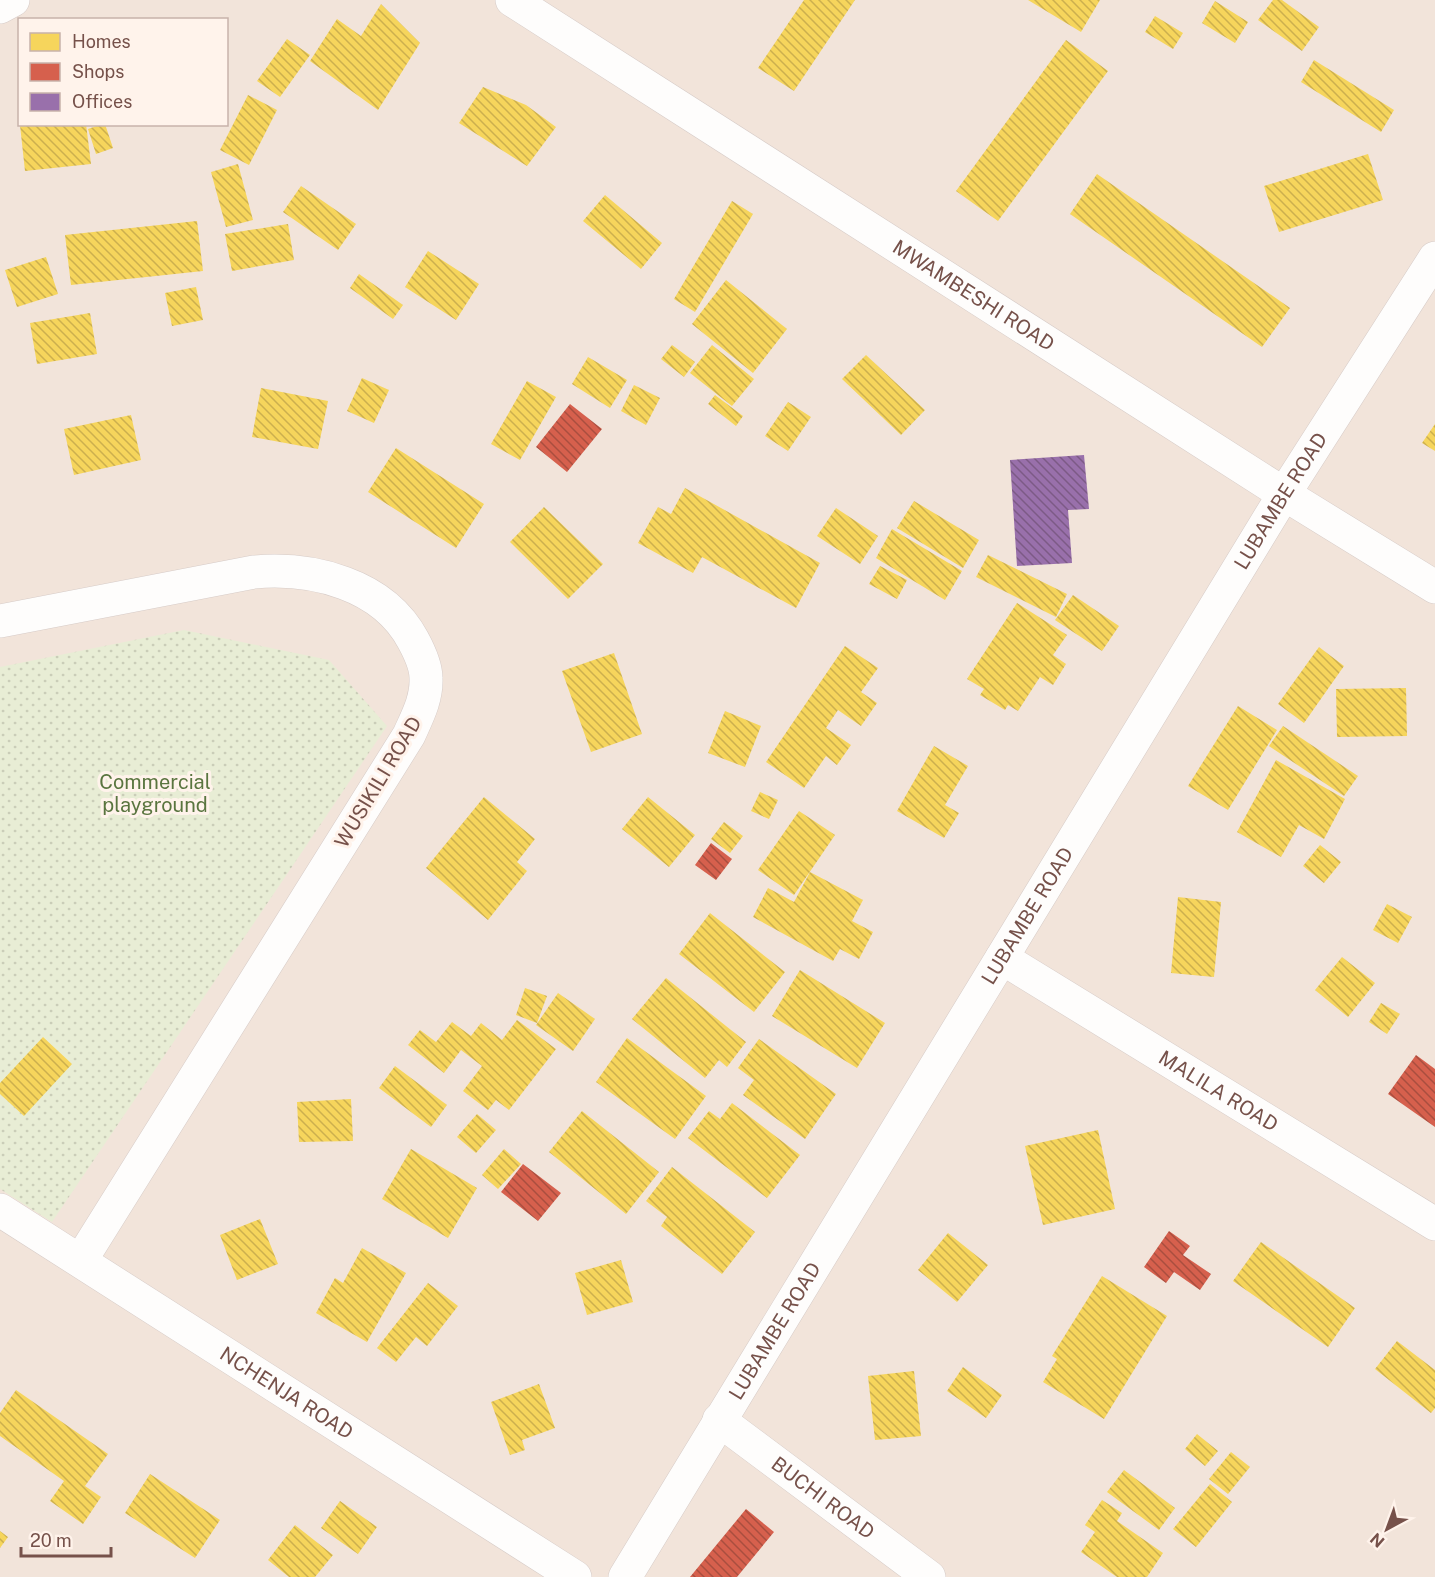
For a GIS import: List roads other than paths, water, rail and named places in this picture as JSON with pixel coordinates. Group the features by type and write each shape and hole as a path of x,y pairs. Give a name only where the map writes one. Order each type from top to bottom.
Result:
{"street":[{"path":"0,7 13,0"},
{"name":"MWAMBESHI ROAD","path":"512,0 1284,494 1435,587"},
{"name":"LUBAMBE ROAD","path":"625,1577 1284,494 1435,258"},
{"name":"WUSIKILI ROAD","path":"0,621 254,572 295,571 319,574 347,584 377,599 404,622 419,651 426,678 422,707 409,735 81,1260"},
{"name":"MALILA ROAD","path":"1002,958 1435,1224"},
{"name":"NCHENJA ROAD","path":"0,1210 575,1577"},
{"name":"BUCHI ROAD","path":"719,1420 929,1577"}],"park label":[{"name":"Commercial playground","path":"155,794"}]}
